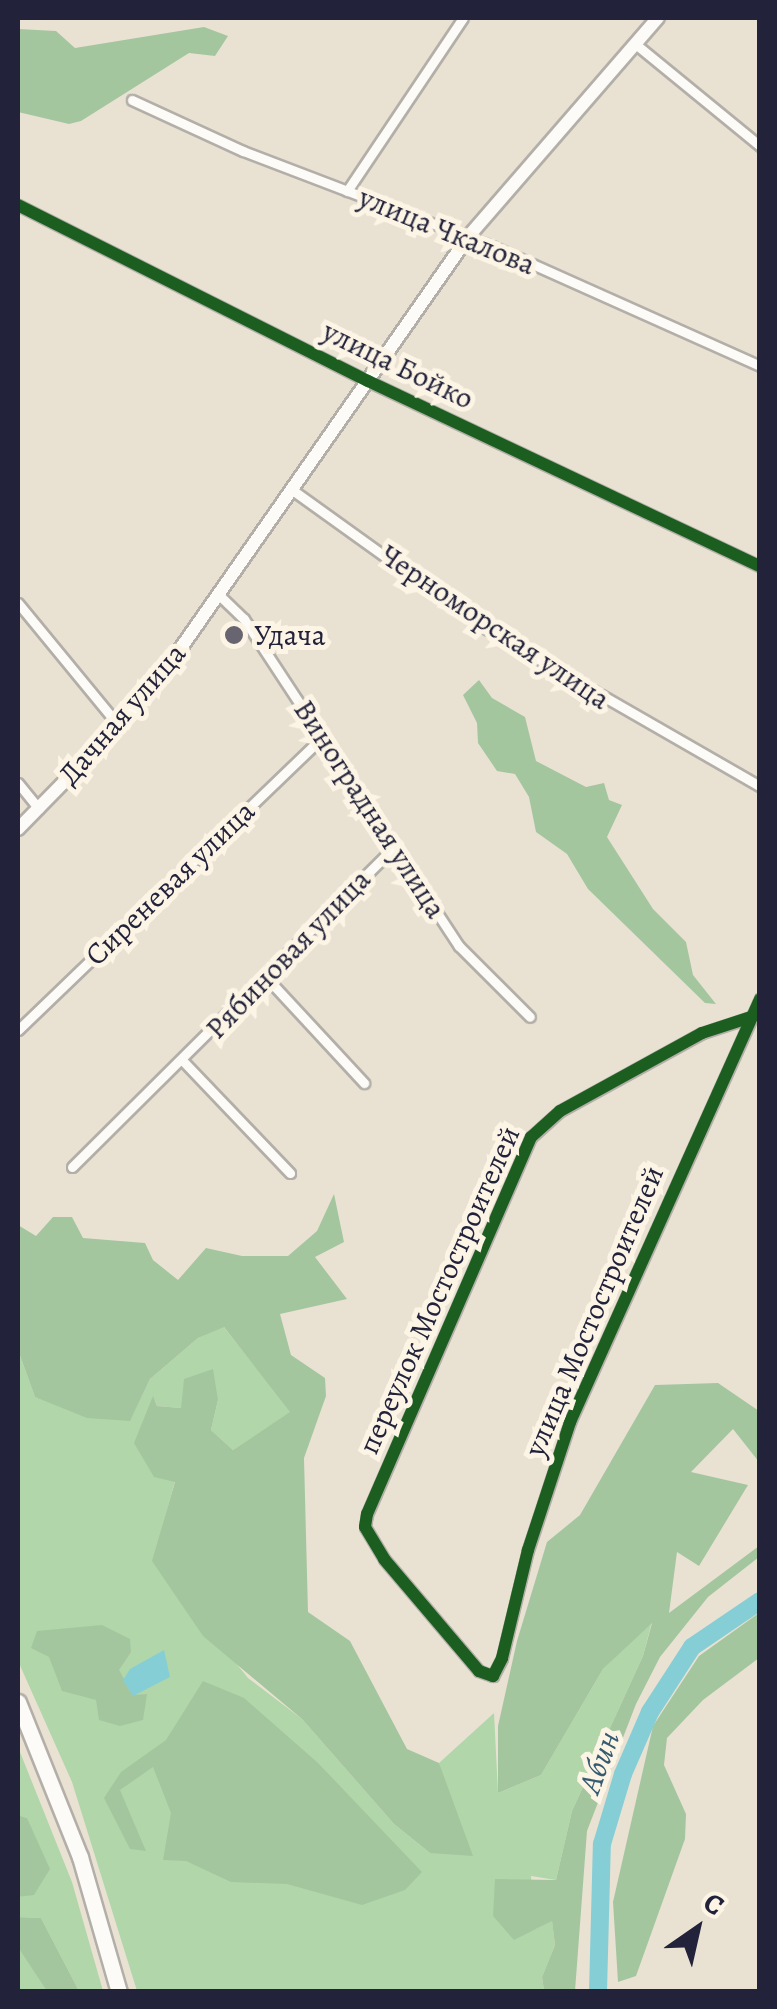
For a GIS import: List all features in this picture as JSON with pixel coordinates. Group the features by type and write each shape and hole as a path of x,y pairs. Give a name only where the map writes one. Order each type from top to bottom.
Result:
{"highway":[{"path":"18,1702 80,1858 119,1992"}],"main road":[{"name":"Дачная улица","path":"18,829 119,726 218,594 288,487 468,237 638,46 658,18"}],"street":[{"path":"347,191 463,18"},
{"path":"638,46 760,146"},
{"name":"улица Чкалова","path":"132,100 347,191 468,237 760,366"},
{"name":"улица Бойко","path":"18,205 368,381 760,566"},
{"name":"Черноморская улица","path":"288,487 543,664 760,786"},
{"name":"Виноградная улица","path":"218,594 244,619 459,946 530,1017"},
{"path":"18,603 119,726"},
{"name":"Сиреневая улица","path":"18,1030 323,736"},
{"path":"18,783 38,809"},
{"name":"Рябиновая улица","path":"72,1167 183,1061 393,848"},
{"path":"265,976 364,1083"},
{"path":"751,1016 760,999"},
{"name":"улица Мостостроителей","path":"479,1672 493,1676 502,1658 528,1550 570,1422 751,1016"},
{"name":"переулок Мостостроителей","path":"479,1672 384,1559 365,1526 366,1514 531,1137 560,1112 702,1032 751,1016"},
{"name":"Рябиновая улица","path":"183,1061 290,1173"}],"green space":[{"path":"204,27 228,36 215,56 189,53 81,121 69,124 18,112 18,29 56,31 75,48"},
{"path":"479,680 492,698 525,717 536,761 586,787 604,783 609,800 622,805 607,837 653,909 686,942 693,975 716,1004 705,1003 588,889 567,854 536,832 529,797 515,774 497,771 478,743 477,723 463,695"},
{"path":"334,1194 344,1242 315,1257 347,1299 280,1314 291,1355 325,1378 326,1396 304,1458 308,1612 350,1641 407,1749 439,1763 473,1856 430,1853 394,1824 302,1719 203,1636 152,1561 175,1482 154,1477 134,1443 153,1396 157,1406 181,1408 184,1379 213,1369 218,1400 211,1430 233,1450 290,1412 224,1327 198,1338 150,1379 130,1421 87,1418 35,1397 18,1350 18,1225 36,1236 53,1217 72,1217 83,1238 145,1243 153,1260 178,1280 206,1248 242,1256 288,1256 317,1231"},
{"path":"223,1326 291,1412 233,1450 211,1430 218,1400 181,1408 157,1406 154,1398 175,1481 153,1561 248,1678 302,1719 394,1824 430,1853 443,1781 439,1763 494,1713 498,1793 541,1775 603,1669 652,1621 643,1656 572,1811 556,1880 531,1876 536,1929 552,1920 555,1945 542,1977 544,1991 137,1991 72,1782 18,1661 18,1350 35,1397 130,1420 150,1379 198,1338"},
{"path":"718,1383 759,1411 759,1462 733,1429 691,1472 748,1485 699,1566 677,1552 669,1613 759,1546 759,1557 708,1597 660,1657 636,1704 587,1831 575,1991 544,1991 542,1977 555,1945 552,1921 514,1940 493,1916 495,1879 556,1880 572,1811 643,1656 652,1623 603,1669 541,1775 498,1793 498,1726 517,1641 547,1542 580,1515 655,1385"},
{"path":"759,1613 759,1658 703,1700 667,1738 664,1765 686,1814 685,1839 636,1976 618,1982 613,1902 653,1726 699,1656"},
{"path":"102,1625 130,1639 131,1652 119,1670 133,1695 147,1694 143,1720 120,1726 99,1720 96,1700 62,1691 49,1657 31,1648 37,1631"},
{"path":"203,1681 244,1698 318,1763 422,1872 405,1890 362,1905 287,1884 231,1882 186,1861 163,1860 171,1813 153,1767 120,1790 146,1851 130,1849 104,1798 121,1772 166,1740"},
{"path":"18,1747 72,1882 103,1991 79,1991 41,1918 18,1917 18,1897 34,1894 27,1818 18,1815"},
{"path":"18,1815 27,1818 50,1869 34,1895 18,1897"},
{"path":"18,1917 41,1918 79,1991 47,1991 18,1947"},
{"path":"18,1947 37,1969 47,1991 18,1991"}],"water":[{"path":"164,1650 170,1677 133,1696 123,1680 130,1669"}],"waterway":[{"name":"Абин","path":"598,1992 602,1844 623,1774 650,1712 692,1647 760,1601"}],"cycle path":[{"path":"18,205 368,381 760,566"},
{"path":"751,1017 702,1033 560,1111 531,1137 367,1514 365,1527 384,1559 479,1671 493,1676 502,1658 528,1550 570,1422 760,999"}],"place":[{"name":"Удача","path":"234,635"}]}
